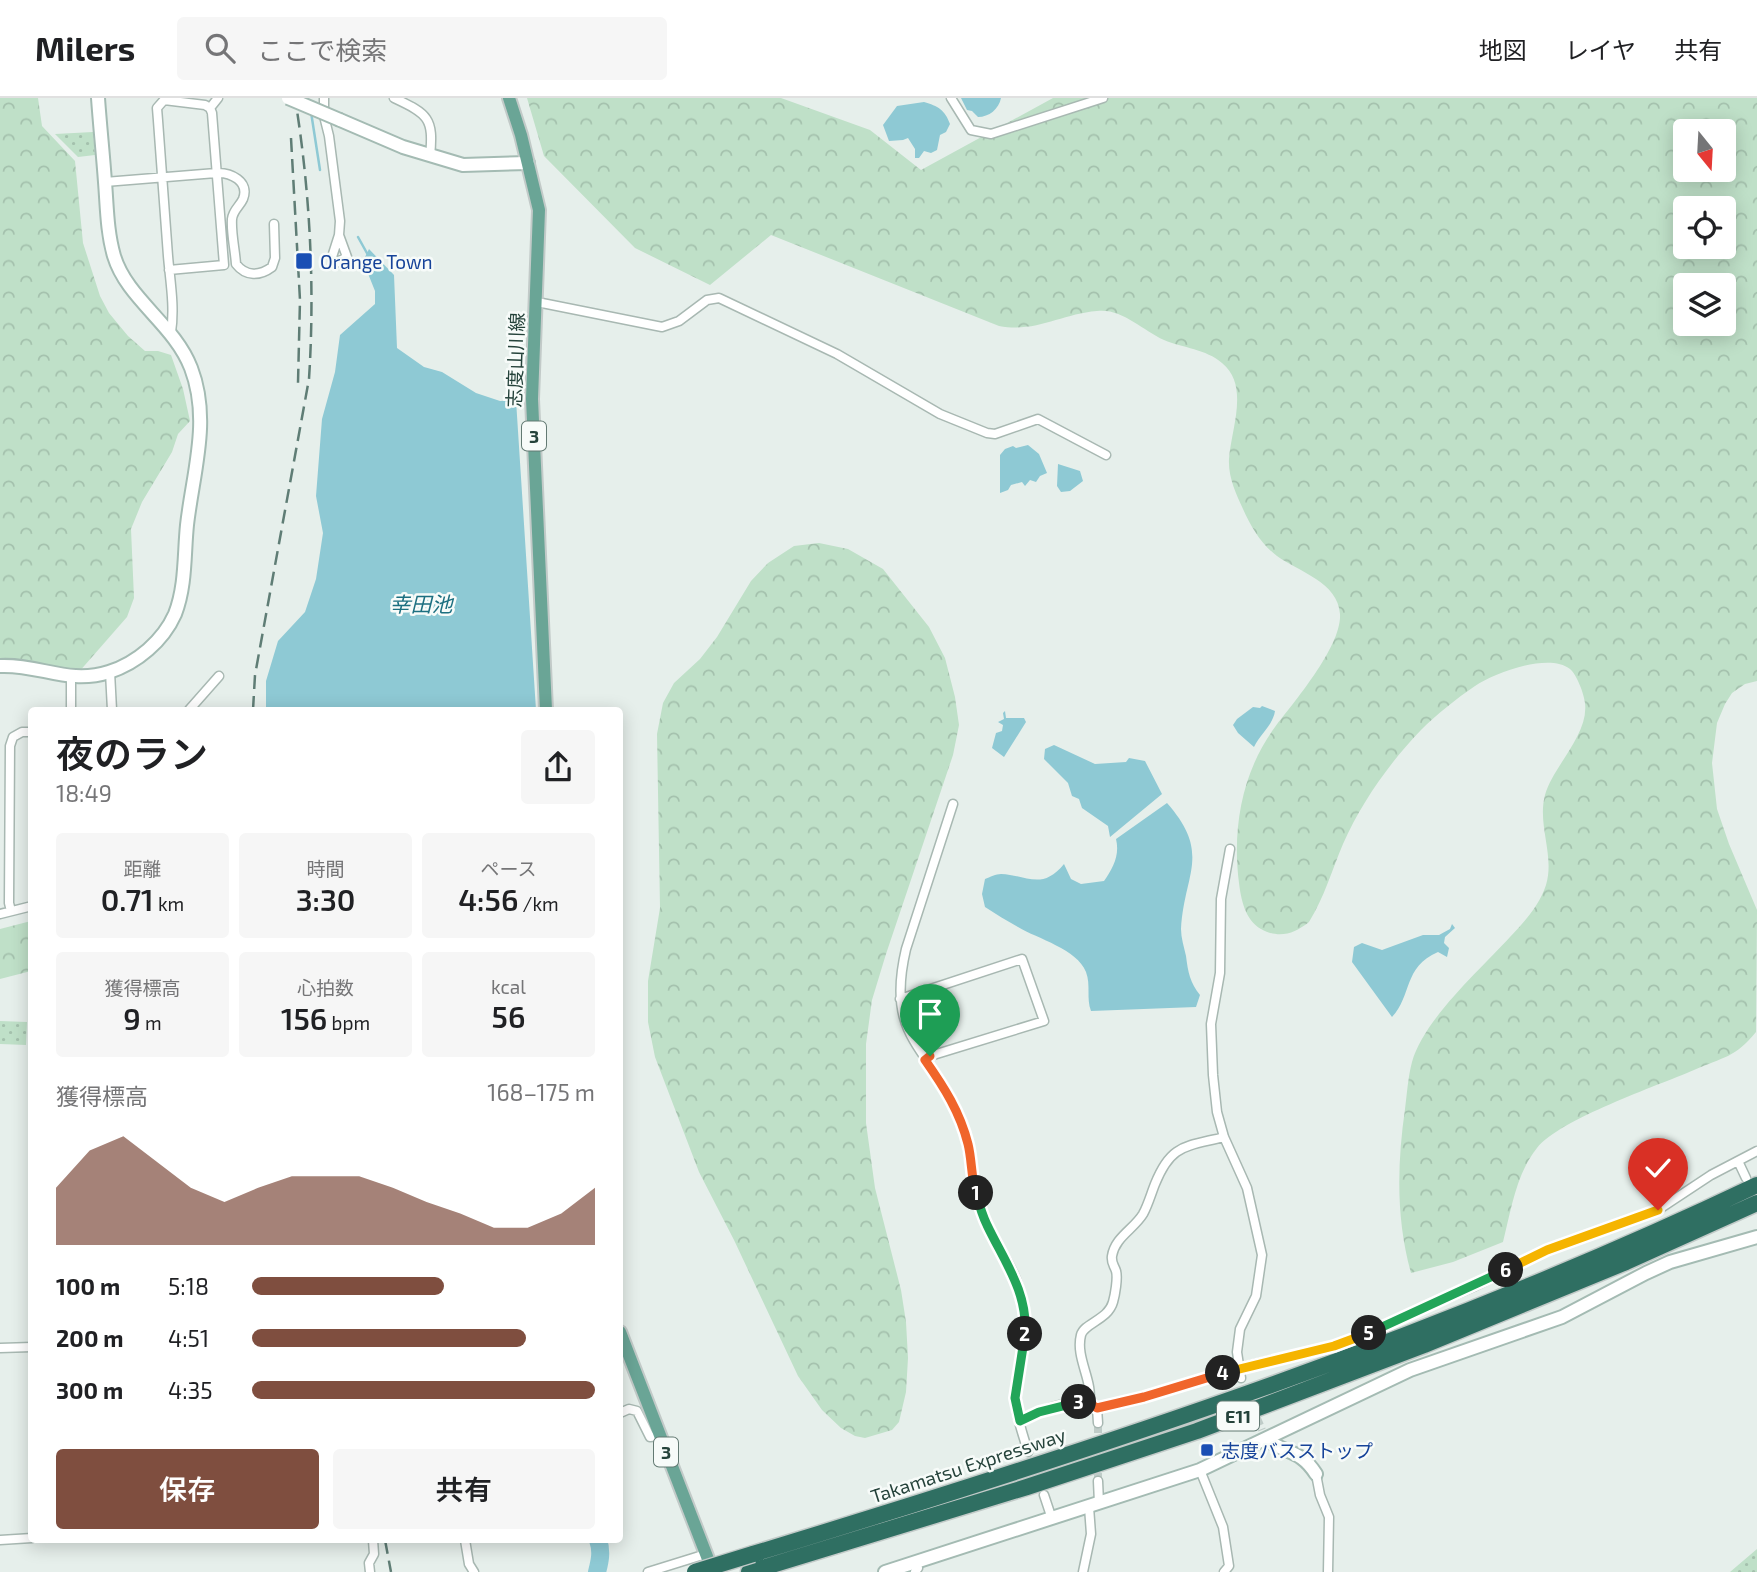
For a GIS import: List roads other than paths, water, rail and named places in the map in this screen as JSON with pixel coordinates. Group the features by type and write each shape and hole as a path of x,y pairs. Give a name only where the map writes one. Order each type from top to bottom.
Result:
{"highway":[{"name":"Takamatsu Expressway","path":"753,1565 1239,1399 1445,1320 1619,1248 1751,1182"},
{"name":"Takamatsu Expressway","path":"695,1572 753,1565 1027,1487 1210,1426 1424,1345 1626,1262 1757,1203"}],"main road":[{"name":"志度山川線","path":"509,98 539,210 532,399 546,707"},
{"name":"3","path":"623,1340 713,1572"}],"street":[{"path":"0,666 14,665 71,677 110,671 145,653 162,636 175,614 182,588 190,498 200,447 199,391 190,366 171,332 118,270 109,237 98,98"},
{"path":"169,270 224,265 210,108 218,98"},
{"path":"288,98 430,156 463,165 528,163"},
{"path":"324,98 324,116 340,220 339,235"},
{"path":"394,98 418,109 429,120 432,136 430,156"},
{"path":"951,98 971,130 990,134 1102,98"},
{"path":"171,332 173,321 157,108 164,100 210,108"},
{"path":"105,182 216,173 237,177 244,190 243,198 232,216 236,264 249,274 258,274 272,267 275,258 274,225"},
{"path":"537,302 662,327 679,321 707,300 719,298 837,354 940,414 995,434 1038,419 1106,455"},
{"path":"110,671 113,707"},
{"path":"192,707 219,676"},
{"path":"71,677 71,707"},
{"path":"11,911 10,746 13,737 28,732"},
{"path":"953,804 906,949 901,971 900,999 911,1040 943,1086 959,1116 985,1222 1017,1281 1026,1329 1015,1398 1028,1452"},
{"path":"1230,849 1220,899 1220,973 1211,1024 1217,1112 1224,1138 1247,1188 1262,1255 1256,1296 1240,1329 1237,1352 1241,1378"},
{"path":"0,914 28,907"},
{"path":"900,999 1022,959 1045,1021 930,1056 925,1060"},
{"path":"1098,1423 1083,1367 1080,1337 1083,1330 1103,1318 1113,1304 1116,1272 1111,1263 1115,1244 1142,1215 1164,1162 1174,1152 1224,1138"},
{"path":"1020,1421 1039,1412 1077,1402 1093,1406 1144,1397 1238,1368 1334,1346 1394,1322 1547,1250 1658,1210 1711,1175 1757,1151"},
{"path":"1738,1161 1751,1182"},
{"path":"885,1572 915,1567 1052,1518 1200,1471 1264,1435 1410,1370 1562,1317 1670,1262 1757,1237"},
{"path":"0,1348 28,1347"},
{"path":"623,1412 629,1409 637,1411 650,1437 660,1436"},
{"path":"1264,1435 1275,1446 1295,1452 1308,1461 1316,1474 1329,1517 1328,1572"},
{"path":"1200,1471 1223,1527 1229,1566 1224,1572"},
{"path":"1083,1572 1098,1481"},
{"path":"1044,1495 1052,1518"},
{"path":"0,1540 28,1538"},
{"path":"370,1572 373,1543"},
{"path":"466,1543 469,1564 474,1572"},
{"path":"648,1572 705,1554"}],"water":[{"path":"961,98 1001,98 993,112 978,117 967,110"},
{"path":"924,102 940,109 950,124 946,132 940,135 937,150 931,153 924,151 919,158 915,158 915,149 908,138 889,141 883,125 897,106"},
{"name":"幸田池","path":"369,249 394,275 397,348 424,367 442,372 476,393 500,401 516,400 536,707 266,707 266,681 278,641 305,612 316,579 323,533 316,496 322,419 335,372 340,335 375,304 375,291 363,261"},
{"path":"1028,445 1039,454 1047,473 1040,476 1036,482 1030,480 1025,486 1022,482 1011,485 1008,490 1000,493 1000,455 1013,446 1016,448"},
{"path":"1058,464 1080,471 1083,481 1070,491 1061,492 1057,486"},
{"path":"1262,706 1275,711 1272,721 1254,747 1233,725 1253,707"},
{"path":"1005,711 1006,718 1024,718 1026,722 1004,757 992,748 996,733 1002,731 1003,725 998,722 1004,719"},
{"path":"1054,745 1095,764 1126,762 1129,758 1145,761 1162,794 1110,837 1108,826 1082,808 1079,799 1072,796 1068,783 1044,759 1045,749"},
{"path":"1167,803 1189,836 1192,851 1181,929 1190,977 1200,995 1196,1007 1091,1011 1086,972 1081,964 1056,945 985,907 982,894 985,879 1001,874 1041,879 1049,877 1064,864 1071,879 1081,884 1104,881 1115,861 1116,839"},
{"path":"1452,924 1455,928 1445,937 1444,943 1449,948 1447,957 1438,952 1419,966 1392,1017 1352,962 1354,947 1362,943 1382,950 1423,935 1439,935 1450,929"}],"waterway":[{"path":"311,112 320,170"},
{"path":"358,237 368,255"},
{"path":"597,1572 599,1543"}],"tunnel":[{"path":"1252,1407 1262,1430"},
{"path":"1098,1423 1098,1481"}],"railway":[{"path":"253,707 255,675 309,379 310,238 295,98"},
{"path":"291,138 300,300 298,383"},
{"path":"386,1543 391,1572"}],"place":[{"name":"Orange Town","path":"304,261"},
{"name":"志度バスストップ","path":"1207,1450"}]}
